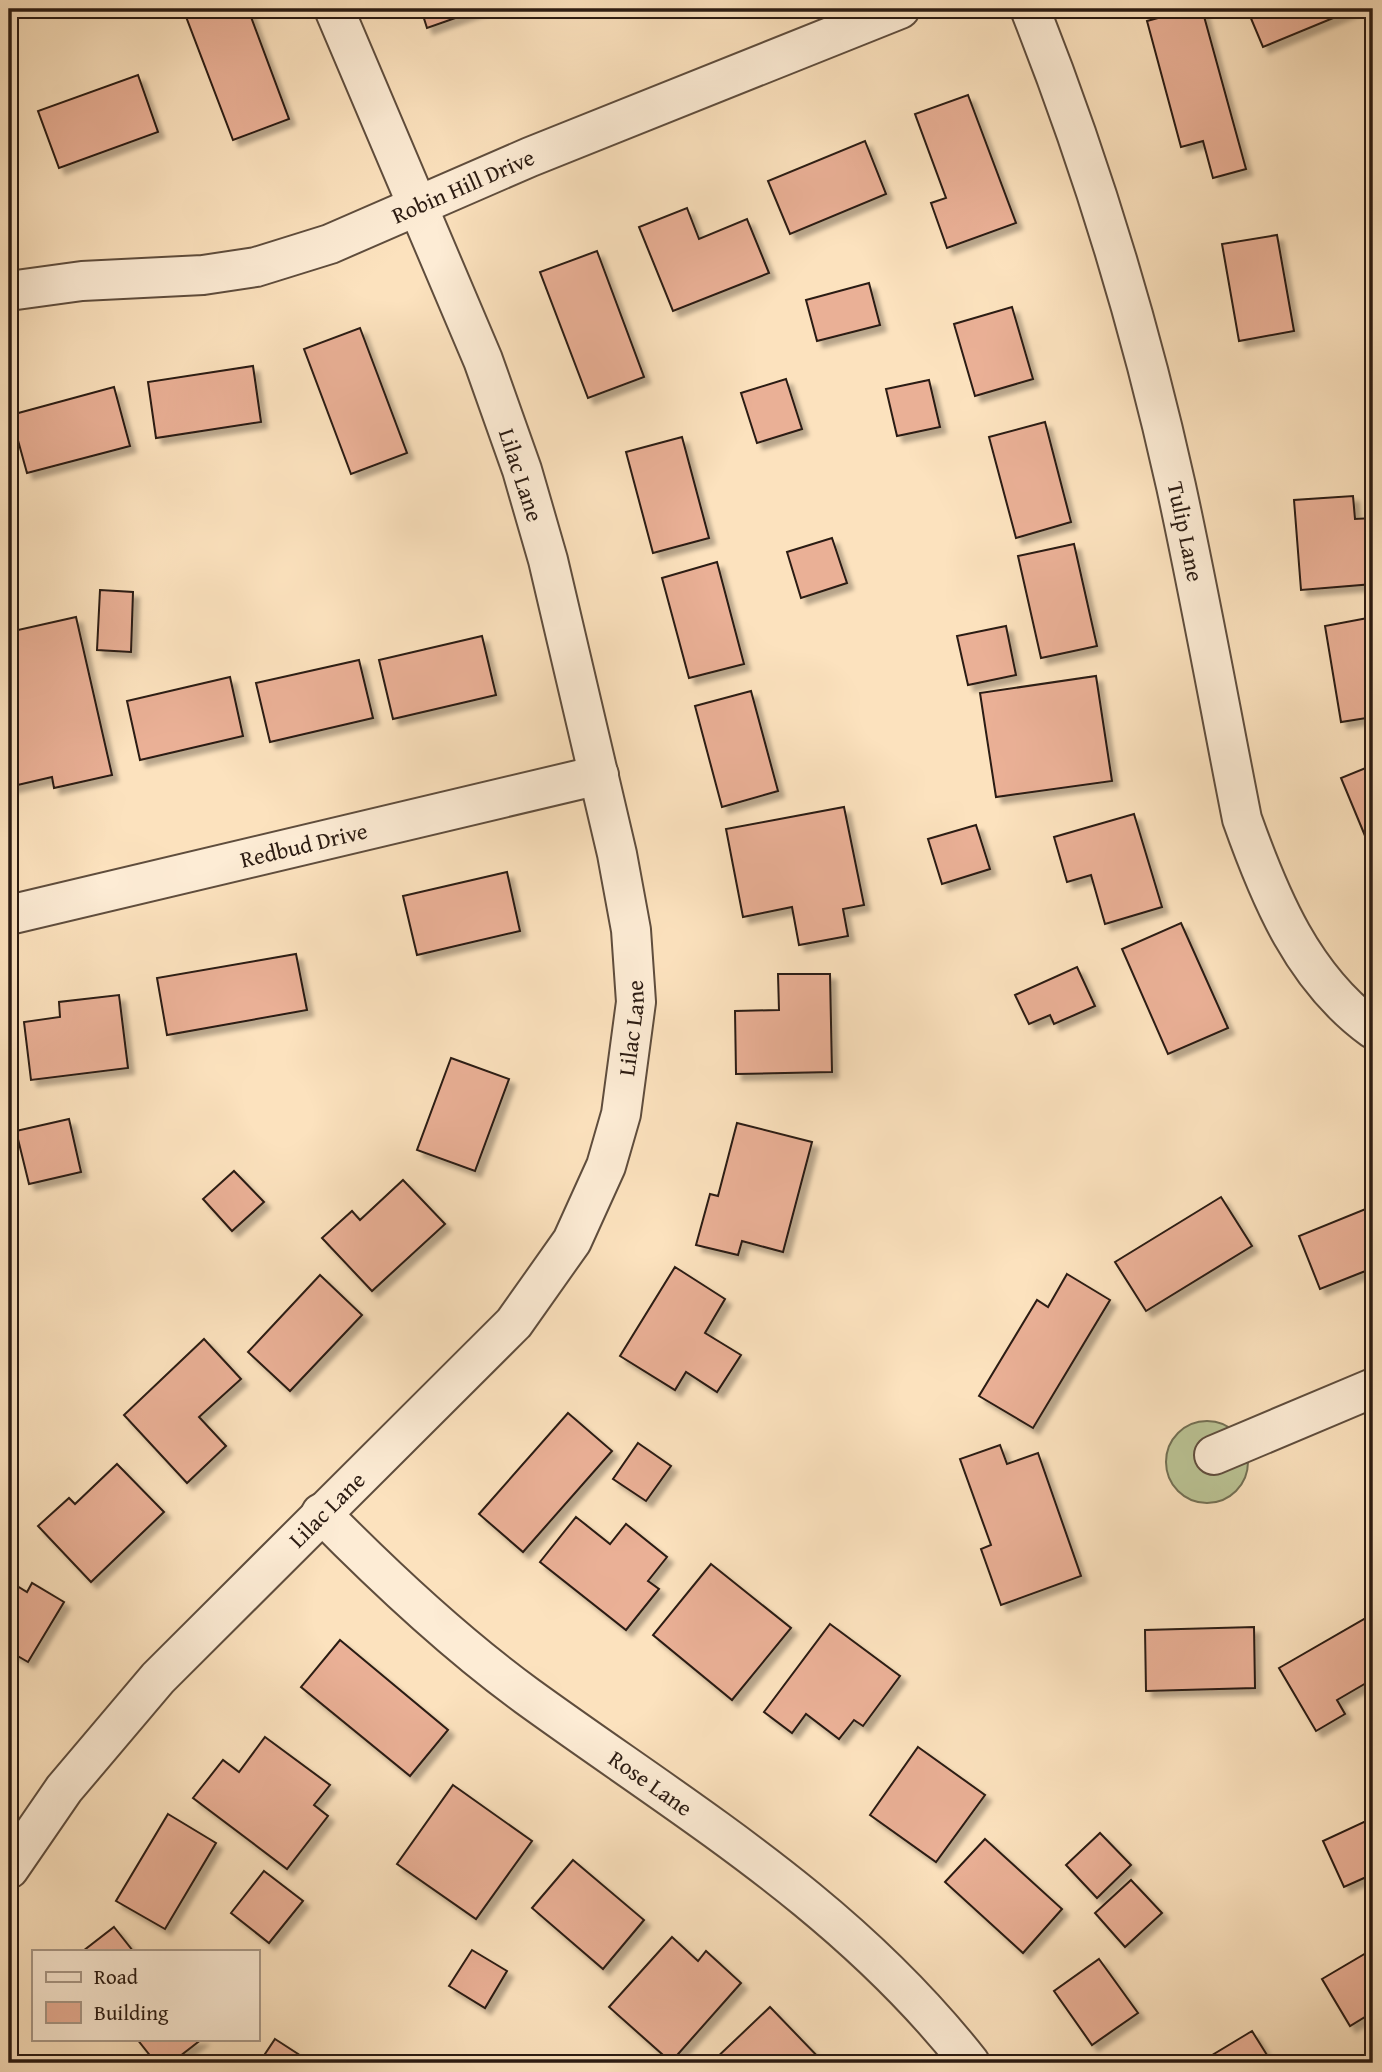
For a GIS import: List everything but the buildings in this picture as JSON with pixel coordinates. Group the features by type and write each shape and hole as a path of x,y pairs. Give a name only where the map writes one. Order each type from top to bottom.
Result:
{"street":[{"name":"Lilac Lane","path":"9,1869 64,1790 117,1723 321,1513 477,1363 514,1323 572,1241 606,1166 621,1114 636,1002 631,930 599,775 548,560 522,470 483,360 334,9"},
{"name":"Robin Hill Drive","path":"9,291 82,281 204,275 256,267 330,244 530,158 900,9"},
{"name":"Tulip Lane","path":"1030,9 1069,109 1120,272 1155,400 1176,486 1242,819 1260,872 1287,927 1319,978 1354,1014 1373,1029"},
{"name":"Redbud Drive","path":"9,915 599,775"},
{"path":"1214,1455 1373,1388"},
{"name":"Rose Lane","path":"321,1513 388,1582 524,1694 764,1863 845,1928 933,2017 970,2063"}],"green space":[{"path":"1199,1421 1215,1421 1230,1428 1241,1439 1248,1454 1245,1478 1236,1491 1215,1503 1199,1503 1184,1496 1173,1485 1166,1470 1166,1454 1173,1439 1184,1428"}]}
